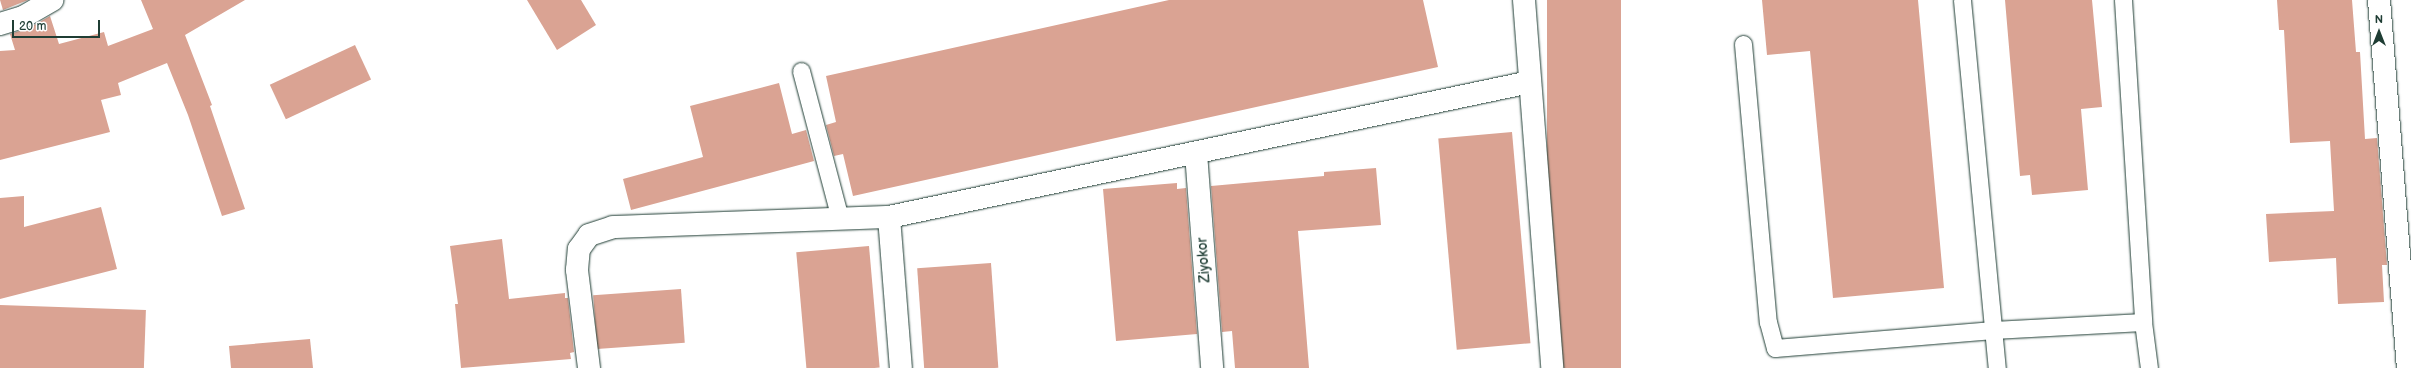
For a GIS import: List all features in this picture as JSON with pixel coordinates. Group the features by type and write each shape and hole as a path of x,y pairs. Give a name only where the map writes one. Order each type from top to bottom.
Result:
{"street":[{"path":"0,24 23,17 53,0"},
{"path":"1524,0 1552,368"},
{"path":"2379,0 2408,368"},
{"path":"589,368 578,270 579,249 589,235 613,227 889,217 1530,82"},
{"name":"Ziyokor","path":"1196,153 1212,368"},
{"path":"889,217 901,368"}],"lane":[{"path":"1962,0 1996,368"},
{"path":"2123,0 2143,322 2150,368"},
{"path":"1743,44 1768,322 1775,348 1993,330 2143,322"},
{"path":"801,71 840,219"}],"building":[{"path":"0,0 28,0 3,10"},
{"path":"141,0 245,0 185,35 212,105 210,106 245,209 222,216 188,115 167,63 118,83 121,95 101,100 110,132 0,160 0,51 15,50 10,34 29,28 50,16 59,44 104,32 108,46 153,29"},
{"path":"527,0 581,0 596,25 557,50"},
{"path":"1169,0 1423,0 1438,67 853,196 843,154 834,156 826,125 836,122 826,76"},
{"path":"1547,0 1621,0 1621,368 1547,368"},
{"path":"1762,0 1918,0 1944,288 1833,298 1810,51 1767,55"},
{"path":"2005,0 2092,0 2102,107 2081,109 2088,190 2032,195 2030,175 2020,176"},
{"path":"2277,0 2352,0 2356,52 2360,52 2365,139 2377,138 2387,265 2382,265 2384,302 2338,304 2336,258 2269,262 2266,214 2334,211 2330,141 2290,143 2284,30 2279,30"},
{"path":"355,45 371,79 286,119 270,85"},
{"path":"779,83 792,134 806,130 814,161 631,210 623,179 703,157 690,106"},
{"path":"1512,132 1530,343 1457,350 1438,138"},
{"path":"1376,168 1381,225 1298,231 1309,368 1235,368 1232,331 1222,332 1211,186 1324,176 1324,172"},
{"path":"1177,183 1177,189 1186,188 1197,334 1116,341 1103,189"},
{"path":"24,196 24,227 101,207 117,269 0,299 0,198"},
{"path":"502,239 509,299 565,293 565,298 568,298 574,352 570,353 571,359 461,368 455,304 458,304 450,246"},
{"path":"869,246 880,368 806,368 796,252"},
{"path":"991,263 998,368 924,368 917,268"},
{"path":"681,289 685,343 597,349 593,295"},
{"path":"0,305 146,310 144,368 0,368"},
{"path":"310,339 313,368 231,368 229,346"}]}
